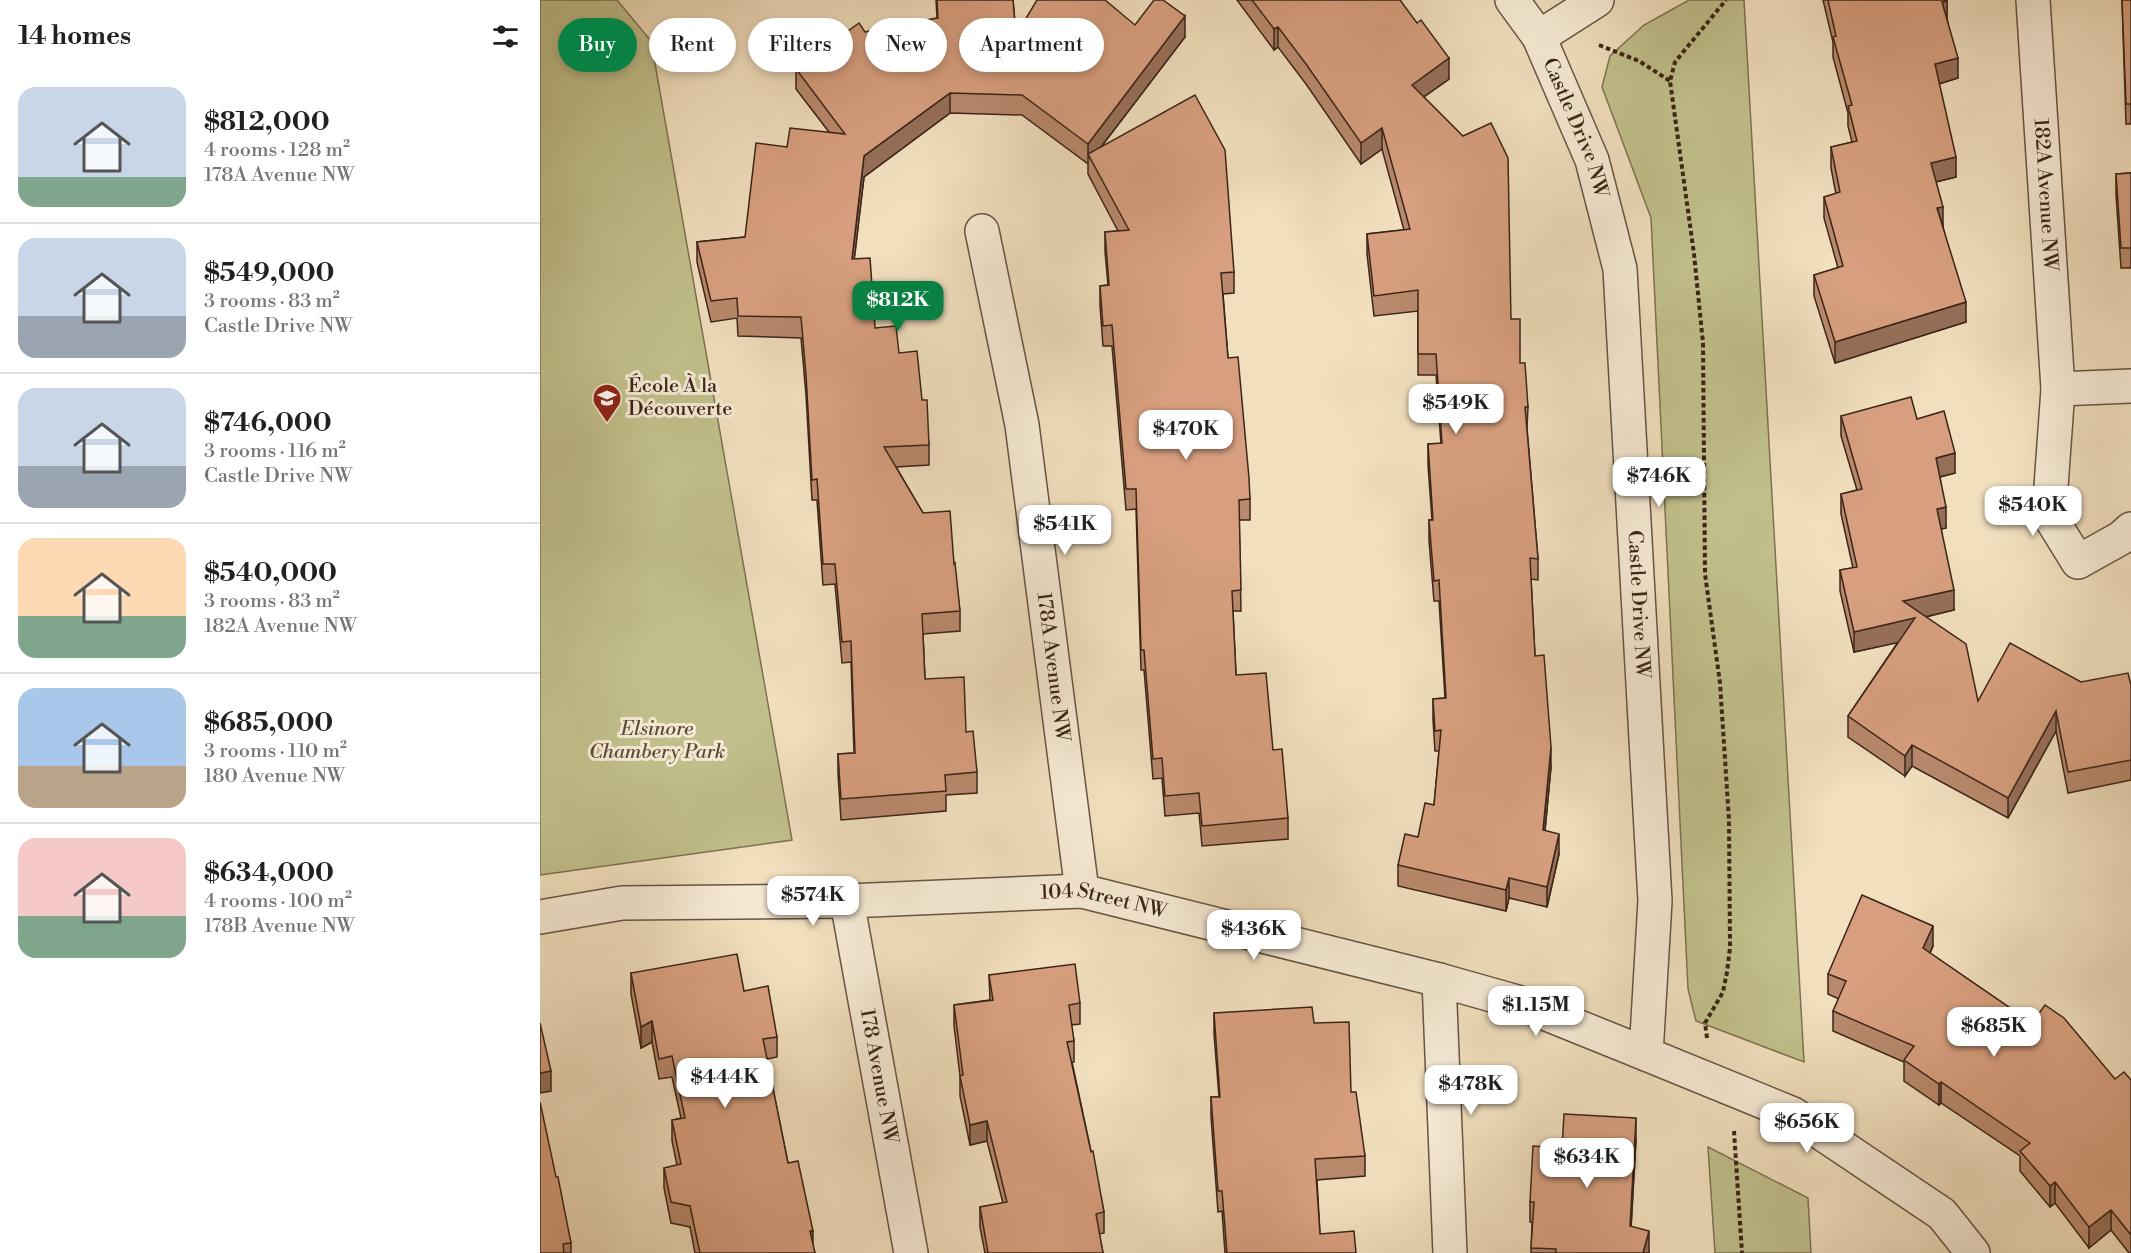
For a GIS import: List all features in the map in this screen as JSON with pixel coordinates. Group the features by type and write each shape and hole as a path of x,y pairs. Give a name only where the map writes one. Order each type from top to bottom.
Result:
{"street":[{"name":"Castle Drive NW","path":"1512,0 1539,37 1593,160 1620,269 1655,901 1646,1054"},
{"path":"1539,37 1597,0"},
{"name":"182A Avenue NW","path":"2033,0 2058,389 2049,515 2078,562 2121,538 2131,529"},
{"name":"178A Avenue NW","path":"982,231 1022,425 1082,891"},
{"path":"2058,389 2131,386"},
{"name":"104 Street NW","path":"540,916 622,903 847,901 1082,891 1439,980 1516,1002 1646,1054 1793,1114 1942,1214 1973,1253"},
{"name":"178 Avenue NW","path":"847,901 911,1253"},
{"path":"1439,980 1450,1253"}],"path":[{"path":"1726,0 1679,56 1670,81 1694,254 1703,344 1706,574 1720,683 1729,820 1730,948 1723,992 1705,1023 1716,1083 1735,1135 1742,1253"},
{"path":"1539,37 1602,45 1639,62 1670,81"}],"green space":[{"name":"Elsinore Chambery Park","path":"540,0 617,0 632,18 558,18 558,72 637,72 637,24 649,39 649,72 656,72 792,840 540,875"},
{"path":"1689,0 1744,0 1804,1062 1696,1021 1688,989 1651,218 1602,87 1610,56 1644,25"},
{"path":"1708,1147 1808,1198 1811,1253 1715,1253"}],"building":[{"path":"937,0 1013,0 1015,18 959,18 959,72 1104,72 1104,18 1026,18 1037,0 1105,0 1135,25 1154,0 1163,0 1185,16 1088,144 1022,95 950,93 864,156 852,259 870,258 875,328 896,326 899,353 917,351 922,400 927,400 929,445 884,447 923,513 950,511 960,611 922,614 925,679 964,677 966,732 973,731 977,772 945,775 946,791 841,799 838,754 855,753 851,641 842,642 835,564 823,564 817,479 812,480 801,317 738,316 737,298 711,301 697,242 745,237 756,143 787,147 790,128 845,134 798,72 853,72 853,27 859,23 865,32 865,72 947,72 947,18 938,18"},
{"path":"1252,0 1400,0 1417,23 1421,20 1449,58 1412,85 1463,136 1491,123 1508,158 1511,319 1520,319 1520,363 1525,363 1528,407 1525,407 1538,559 1530,558 1535,656 1544,655 1551,747 1543,830 1559,834 1547,887 1509,878 1506,890 1398,865 1405,834 1418,837 1425,803 1434,805 1441,730 1435,731 1433,699 1446,698 1439,580 1434,581 1429,520 1433,520 1428,444 1442,443 1436,354 1418,354 1418,290 1374,296 1367,234 1410,229 1382,128 1361,143 1278,27 1274,29"},
{"path":"1828,0 1947,0 1942,2 1958,58 1935,64 1956,157 1931,163 1943,207 1937,208 1966,302 1835,342 1814,275 1843,266 1824,197 1840,192 1831,147 1857,141 1848,106 1852,105 1833,37 1836,36"},
{"path":"2122,0 2131,0 2131,104 2126,104"},
{"path":"1195,95 1225,150 1234,272 1221,273 1228,358 1238,357 1249,478 1250,499 1239,500 1241,590 1232,591 1236,675 1266,673 1273,750 1282,749 1288,818 1202,826 1199,793 1165,796 1162,758 1153,759 1144,650 1141,650 1136,489 1126,489 1112,325 1103,326 1100,286 1109,285 1105,232 1129,230 1088,154"},
{"path":"2131,173 2131,248 2121,248 2116,174"},
{"path":"1911,397 1917,419 1944,411 1955,453 1936,458 1946,507 1937,509 1954,590 1903,601 1966,644 1978,701 2010,643 2081,682 2128,673 2131,685 2131,760 2068,772 2056,711 2008,798 1912,745 1905,756 1848,716 1915,618 1854,632 1840,570 1857,567 1841,494 1862,489 1841,416"},
{"path":"1862,895 1933,926 1923,948 2032,1023 2045,1005 2064,1018 2115,1079 2124,1072 2131,1080 2131,1235 2111,1210 2089,1227 2055,1182 2050,1186 2020,1151 2030,1143 1941,1082 1939,1084 1904,1060 1914,1046 1833,1011 1846,981 1828,974"},
{"path":"737,954 744,991 768,986 777,1037 763,1039 788,1163 798,1161 813,1231 810,1231 815,1253 700,1253 690,1206 671,1202 664,1168 681,1164 672,1120 685,1118 672,1056 659,1059 652,1021 641,1027 631,973"},
{"path":"1075,964 1080,1003 1069,1005 1074,1041 1067,1042 1091,1152 1093,1151 1104,1212 1096,1214 1103,1253 988,1253 980,1207 1007,1202 987,1121 970,1125 960,1076 963,1075 954,1005 993,1000 989,975"},
{"path":"1312,1007 1314,1023 1349,1022 1351,1092 1356,1092 1365,1156 1315,1159 1320,1234 1354,1231 1356,1253 1227,1253 1222,1191 1218,1191 1211,1097 1220,1097 1214,1013"},
{"path":"540,1023 551,1071 540,1073"},
{"path":"540,1102 571,1243 563,1244 564,1253 540,1253"},
{"path":"1564,1114 1636,1118 1630,1226 1649,1231 1643,1253 1556,1253 1556,1249 1531,1248 1534,1202 1530,1202 1533,1146 1562,1148"}],"place":[{"name":"École À la Découverte","path":"607,424"}]}
